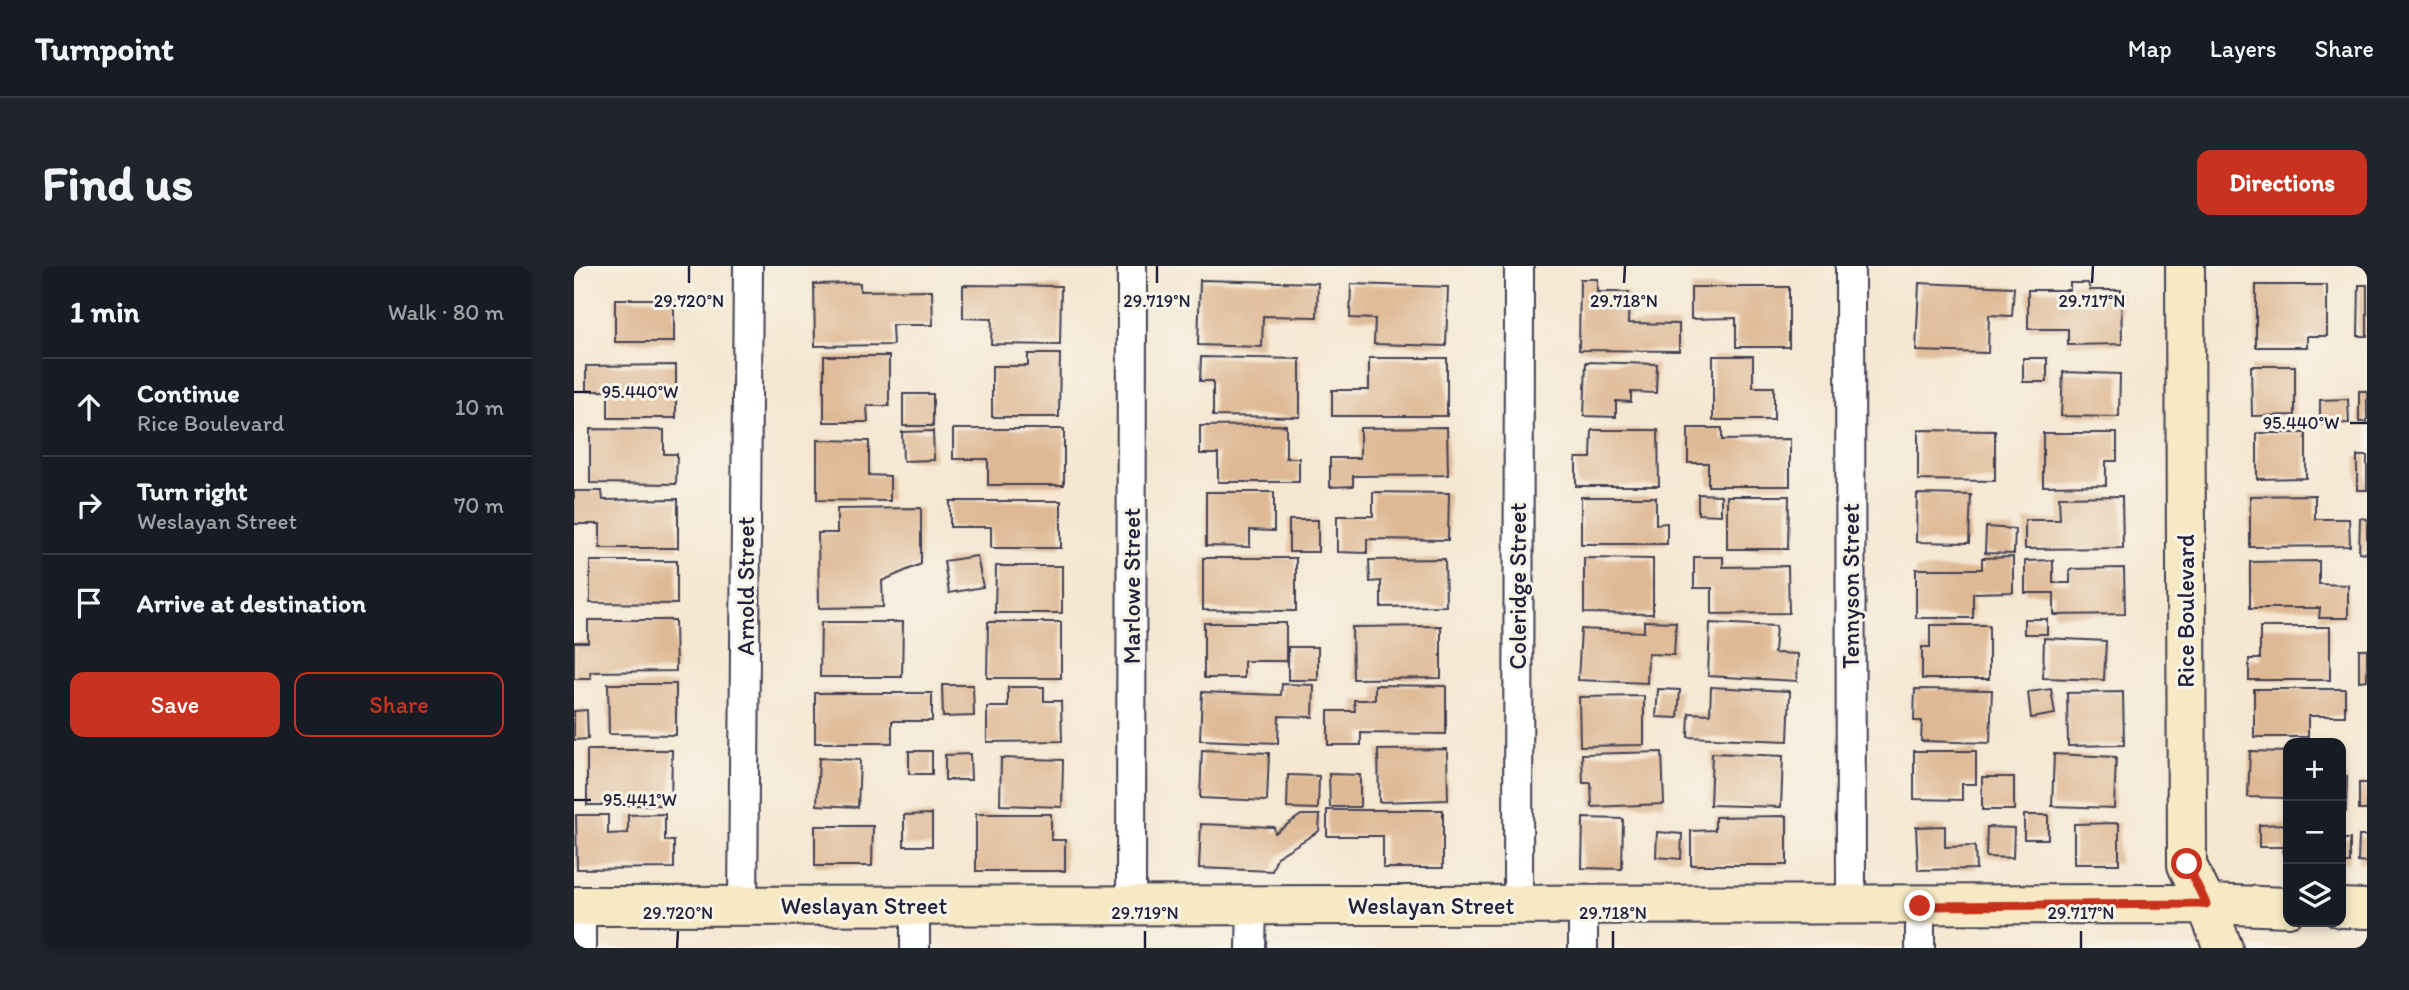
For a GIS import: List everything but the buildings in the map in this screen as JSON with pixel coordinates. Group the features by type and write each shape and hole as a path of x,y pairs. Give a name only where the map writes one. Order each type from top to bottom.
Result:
{"main road":[{"name":"Rice Boulevard","path":"2185,266 2187,864 2223,948"},
{"name":"Weslayan Street","path":"578,906 2206,904 2283,907"},
{"path":"2346,908 2367,909"}],"street":[{"name":"Arnold Street","path":"743,906 748,266"},
{"name":"Marlowe Street","path":"1131,906 1132,266"},
{"name":"Coleridge Street","path":"1518,906 1519,266"},
{"name":"Tennyson Street","path":"1850,266 1851,906"},
{"path":"578,906 581,948"},
{"path":"915,906 915,948"},
{"path":"1251,948 1252,906"},
{"path":"1583,906 1583,948"},
{"path":"1920,906 1920,948"}],"route":[{"path":"1920,906 2206,904 2187,864"}]}
